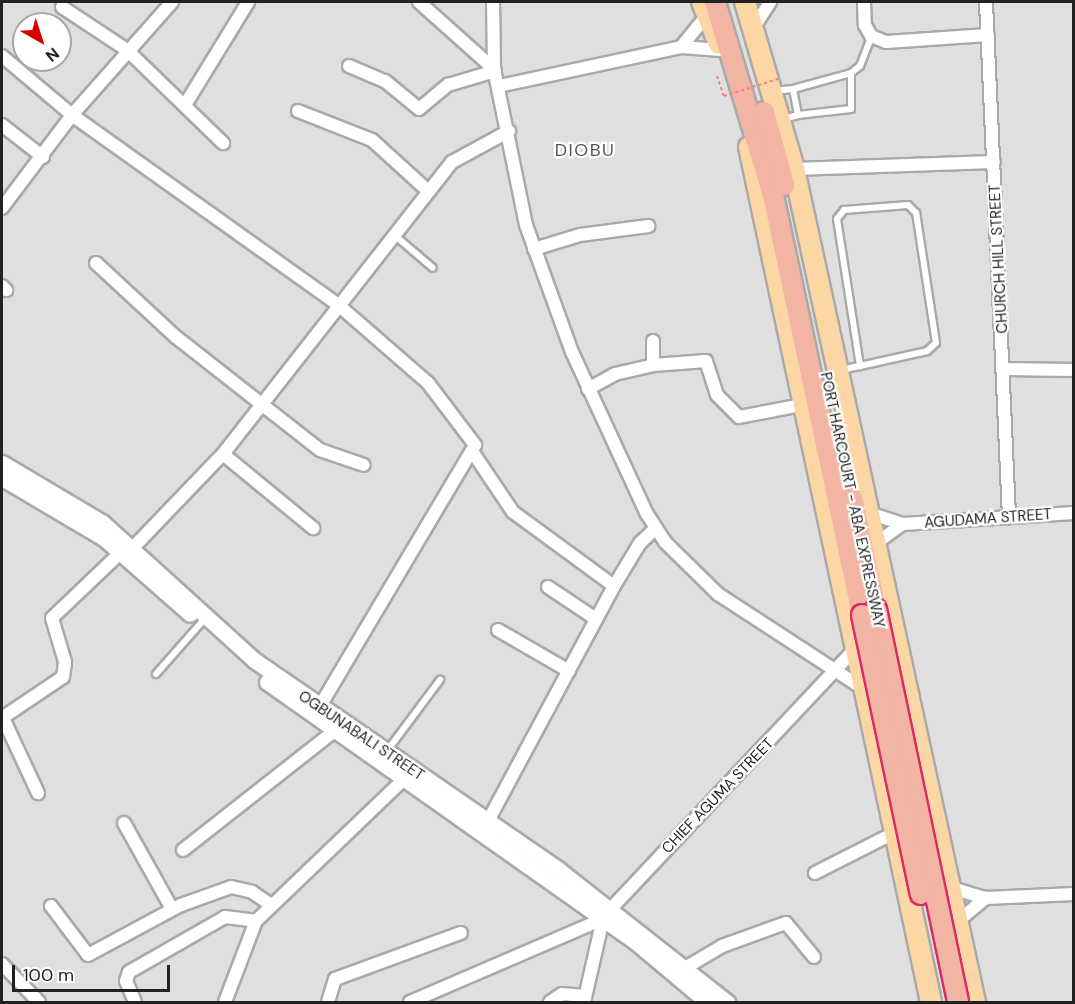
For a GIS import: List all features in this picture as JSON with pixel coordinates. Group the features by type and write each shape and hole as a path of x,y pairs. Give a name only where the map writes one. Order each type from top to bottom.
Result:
{"highway":[{"name":"PORT HARCOURT - ABA EXPRESSWAY","path":"714,6 776,150 869,612 942,1002"},
{"name":"PORT HARCOURT - ABA EXPRESSWAY","path":"869,612 958,1002"}],"main road":[{"path":"745,2 789,117 794,169 975,1002 952,997 942,1002"},
{"path":"714,6 721,50 759,184 807,404 855,649 931,1002"}],"street":[{"path":"2,208 43,157 72,115 172,2"},
{"path":"185,105 248,2"},
{"path":"419,2 494,70"},
{"path":"493,2 494,70 534,249 588,389 656,528 718,594 833,674 864,689"},
{"path":"754,27 770,2"},
{"path":"864,2 872,36 886,42 988,35"},
{"name":"CHURCH HILL STREET","path":"986,2 1009,517"},
{"path":"681,47 714,6"},
{"path":"62,7 128,50 223,143"},
{"path":"499,86 681,47 721,50"},
{"path":"2,56 72,115 336,303 428,383 469,435 474,454 513,512 614,586"},
{"path":"349,66 385,81 419,109 448,85 494,70"},
{"path":"298,111 372,140 427,190"},
{"path":"2,125 43,157"},
{"path":"38,793 2,718 63,677 65,662 52,618 126,552 223,454 336,303 427,190 462,153 509,131"},
{"path":"794,169 994,162"},
{"path":"534,249 580,235 648,226"},
{"path":"96,262 261,404 320,450 364,465"},
{"path":"652,365 653,341"},
{"path":"588,389 615,374 652,365 706,361 717,395 740,417 807,404"},
{"path":"1004,369 1074,370"},
{"path":"223,454 313,528"},
{"path":"319,708 474,454"},
{"name":"OGBUNABALI STREET","path":"2,463 76,506 201,623 333,732 402,781 607,914 685,968 727,1002"},
{"name":"OGBUNABALI STREET","path":"2,478 126,552 254,660 385,754 488,821 607,914 701,1001"},
{"path":"868,513 903,524"},
{"name":"AGUDAMA STREET","path":"903,524 1074,513"},
{"path":"875,544 903,524"},
{"path":"488,821 614,586 640,543 656,528"},
{"path":"548,587 596,620"},
{"path":"498,630 569,671"},
{"name":"CHIEF AGUMA STREET","path":"607,914 855,649"},
{"path":"183,850 333,732"},
{"path":"225,1002 256,921 402,781"},
{"path":"123,822 172,909"},
{"path":"815,873 894,833"},
{"path":"51,906 88,955 172,909 231,887 252,892 271,905"},
{"path":"949,887 986,898 1074,894"},
{"path":"957,922 986,898"},
{"path":"550,1002 562,994 585,999 607,914"},
{"path":"410,1002 607,914"},
{"path":"135,1002 126,981 129,972 225,917 256,921"},
{"path":"685,968 722,946 786,922 814,957"},
{"path":"328,1002 335,979 461,933"},
{"path":"2,964 39,1002"}],"lane":[{"path":"776,85 793,89 850,73 860,66 872,36"},
{"path":"793,89 789,117 851,109 850,73"},
{"path":"837,371 860,366 927,351 936,343 916,213 908,205 844,210 837,219 860,366"},
{"path":"393,234 433,268"},
{"path":"156,674 201,623"},
{"path":"385,754 440,680"}],"path":[{"path":"717,76 724,96 776,85"}],"shaded area":[{"path":"2,2 1073,2 1073,1002 2,1002"}],"district":[{"name":"DIOBU","path":"585,150"}]}
